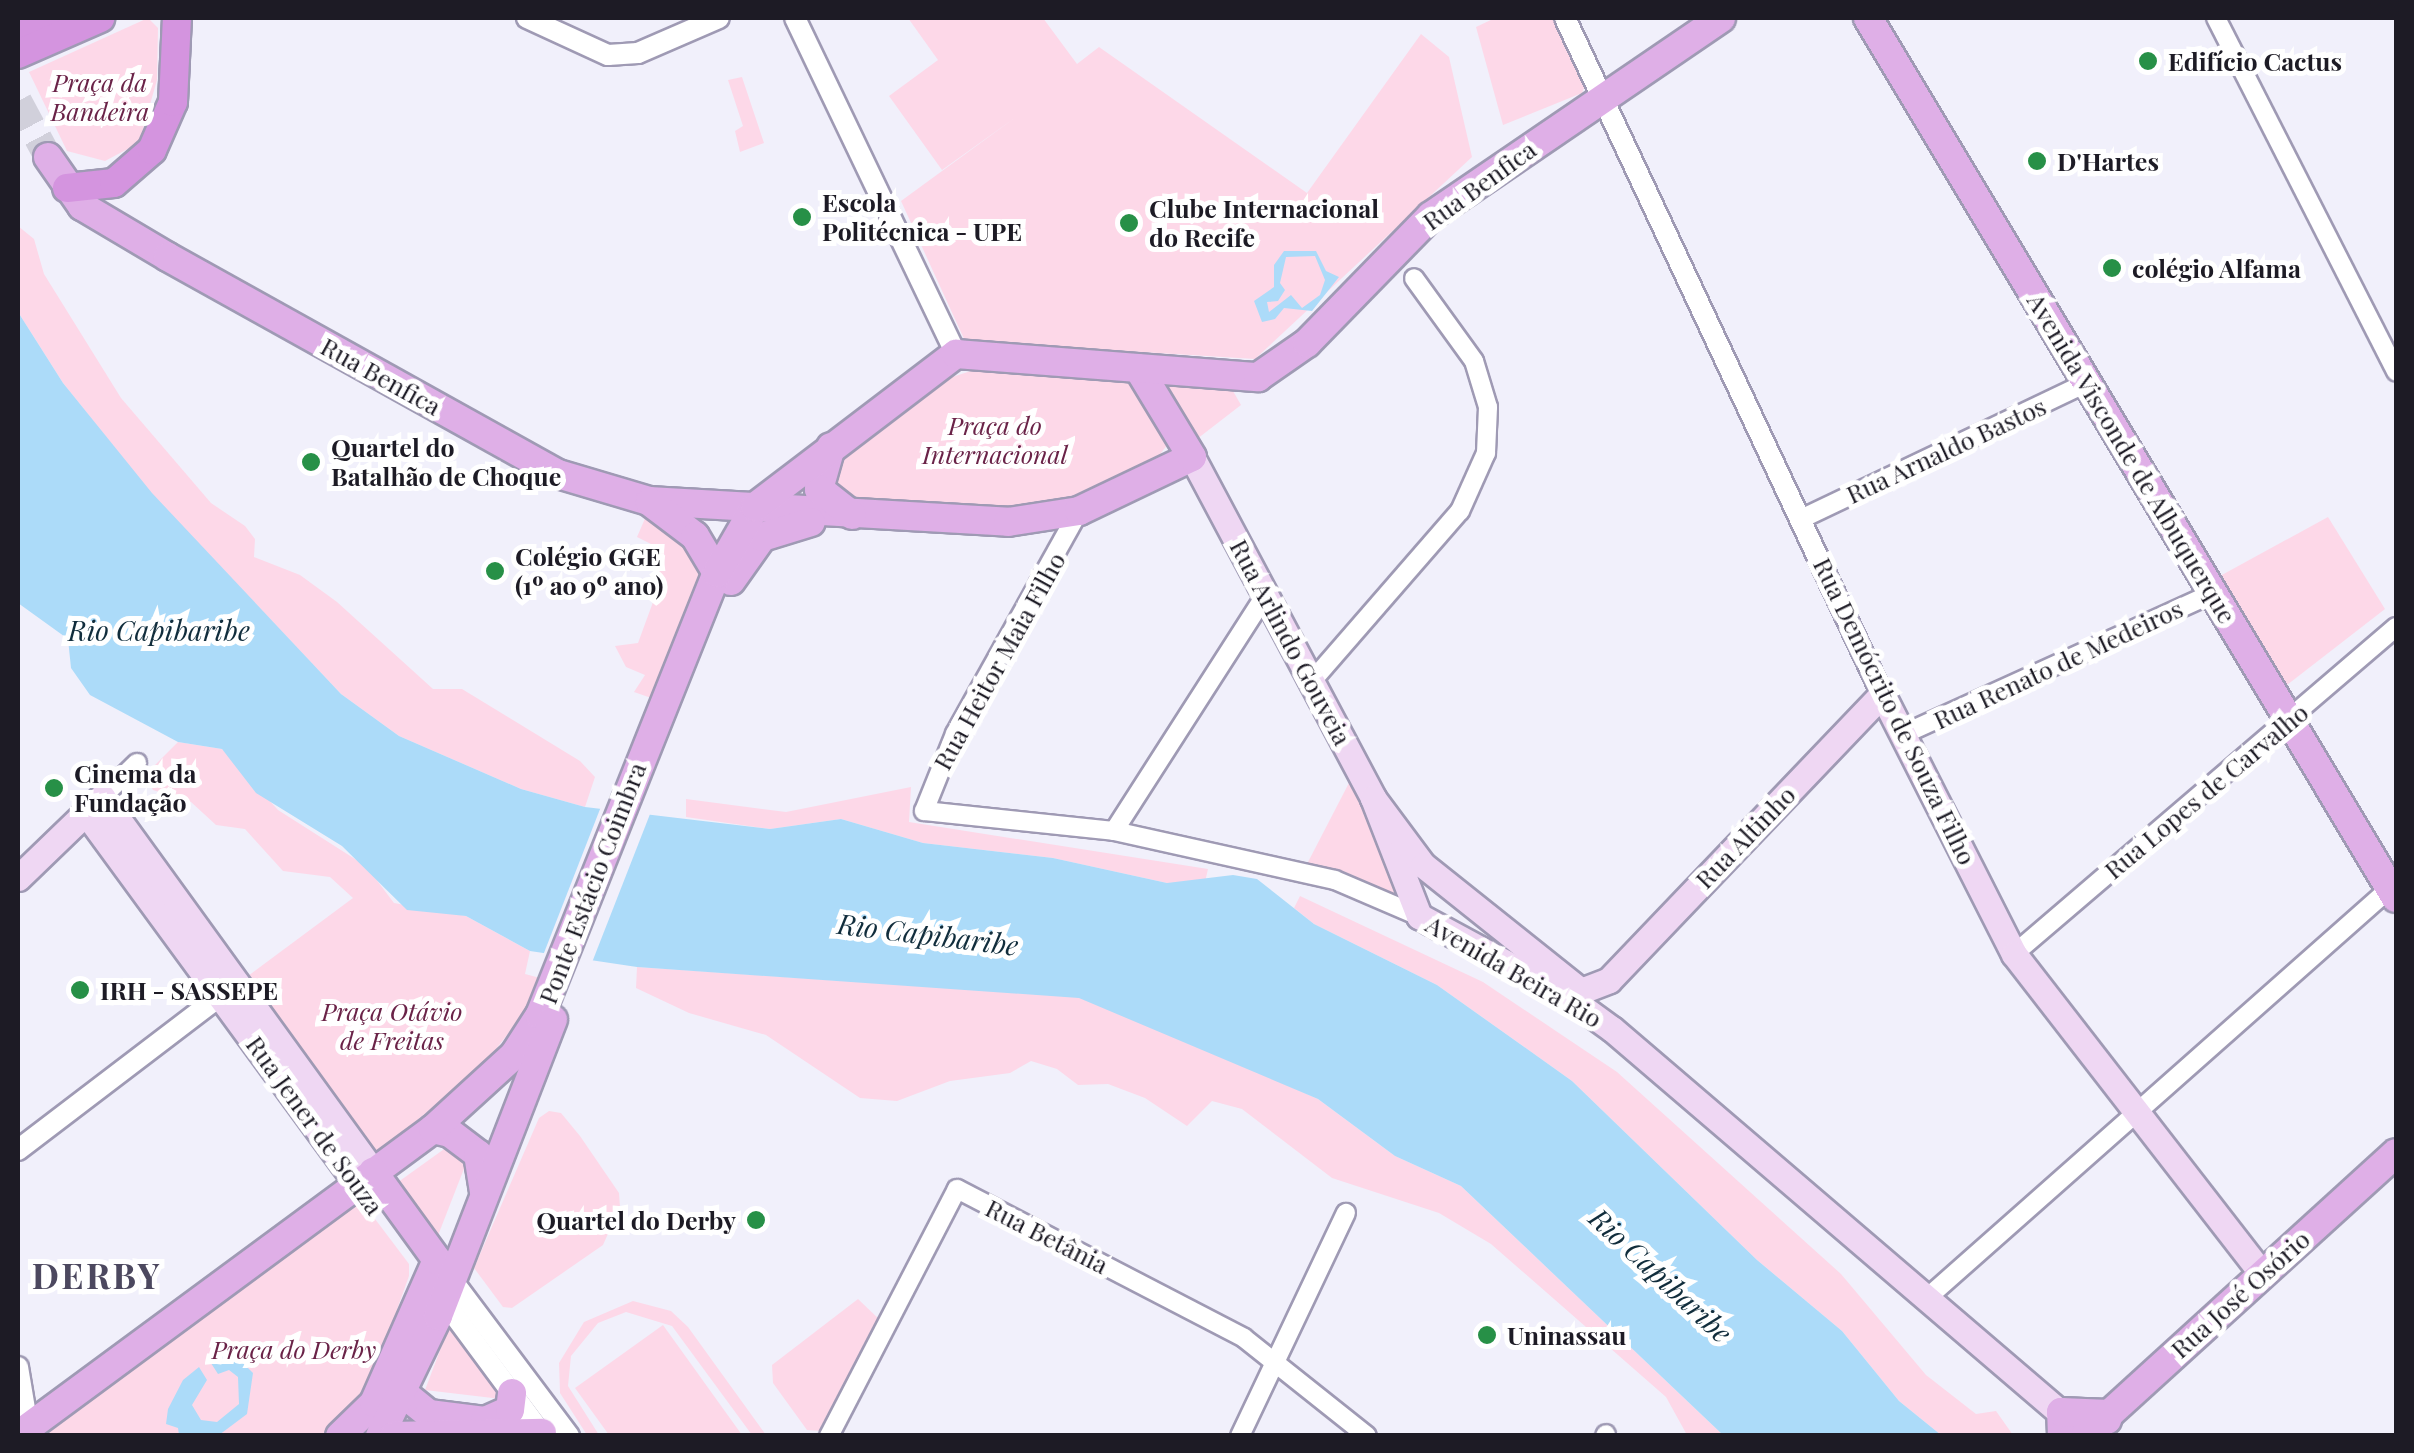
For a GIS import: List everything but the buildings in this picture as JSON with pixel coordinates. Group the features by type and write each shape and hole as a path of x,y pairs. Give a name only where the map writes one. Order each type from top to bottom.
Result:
{"highway":[{"path":"18,31 47,18"},
{"path":"18,54 100,18"},
{"path":"66,188 114,183 152,150 173,102 178,18"}],"main road":[{"name":"Rua Benfica","path":"956,354 1258,377 1307,343 1431,216 1604,102 1721,18"},
{"name":"Avenida Visconde de Albuquerque","path":"1868,18 2288,722 2394,890"},
{"name":"Rua Benfica","path":"48,157 82,206 156,250 558,474 649,501 857,518 1008,522 1080,511 1192,457"},
{"path":"650,754 718,573 754,507 834,442 956,354"},
{"path":"1138,368 1192,457"},
{"path":"834,442 819,490 857,518"},
{"name":"Rua Arlindo Gouveia","path":"1192,457 1373,798 1419,916"},
{"path":"1164,472 1194,476 1207,486"},
{"path":"649,501 695,536 718,573"},
{"path":"650,754 745,554 781,526 857,518"},
{"name":"Rua Demócrito de Souza Filho","path":"1882,694 2014,954 2137,1118 2262,1274"},
{"name":"Rua Altinho","path":"1609,980 1882,694"},
{"name":"Ponte Estácio Coimbra","path":"547,1017 650,754"},
{"name":"Rua Arlindo Gouveia","path":"1373,798 1424,866 1573,988 1609,980"},
{"path":"18,878 94,805"},
{"name":"Rua Jener de Souza","path":"94,805 220,996 365,1178"},
{"name":"Rua Jener de Souza","path":"94,805 440,1280"},
{"name":"Avenida Beira Rio","path":"1419,916 1565,995 1612,1029 1927,1298 2061,1424 2086,1435"},
{"path":"1609,980 1603,1004 1612,1029"},
{"path":"23,1431 433,1129 501,1070 547,1017"},
{"path":"340,1436 374,1402 484,1196 547,1017"},
{"path":"433,1129 450,1133 478,1154 484,1196"},
{"name":"Rua José Osório","path":"2086,1435 2106,1425 2262,1274 2396,1153"},
{"path":"380,1436 404,1394 440,1280"},
{"path":"404,1394 429,1414 485,1421 510,1410 512,1393"},
{"path":"2061,1424 2106,1425"},
{"path":"394,1436 552,1435"}],"street":[{"path":"527,18 608,55 638,53 718,18"},
{"path":"794,18 956,354"},
{"name":"Rua Demócrito de Souza Filho","path":"1565,18 1803,518 1882,694"},
{"path":"2216,18 2396,372"},
{"path":"1312,682 1460,511 1486,453 1488,406 1474,360 1414,278"},
{"name":"Rua Arnaldo Bastos","path":"1803,518 2088,382"},
{"name":"Rua Heitor Maia Filho","path":"924,811 955,734 1080,511"},
{"name":"Rua Renato de Medeiros","path":"1904,734 2212,593"},
{"path":"1114,831 1266,594"},
{"name":"Rua Lopes de Carvalho","path":"2014,954 2396,627"},
{"path":"94,805 137,763"},
{"name":"Avenida Beira Rio","path":"924,811 1114,831 1336,880 1419,916"},
{"path":"1927,1298 2394,890"},
{"path":"18,1150 220,996"},
{"name":"Rua Betânia","path":"829,1436 956,1190 1276,1358 1367,1436"},
{"path":"1240,1436 1346,1212"},
{"name":"Rua Jener de Souza","path":"440,1280 512,1393 552,1435"},
{"name":"Rua Jener de Souza","path":"440,1280 552,1435"},
{"path":"18,1367 23,1431"}],"green space":[{"name":"Praça da Bandeira","path":"148,18 158,28 157,80 139,143 105,161 67,151 29,72"},
{"name":"Clube Internacional do Recife","path":"908,18 1043,18 1077,64 1099,47 1307,193 1421,34 1449,57 1472,157 1255,359 965,341 901,201 1016,117 942,170 889,96 938,60"},
{"path":"1495,18 1554,18 1586,83 1582,93 1503,125 1476,27"},
{"path":"742,77 764,143 740,152 735,131 743,126 728,80"},
{"path":"18,226 34,239 44,274 121,398 211,503 245,526 255,539 254,557 300,575 337,602 433,689 462,689 580,761 595,777 585,807 521,789 399,736 341,694 151,493 63,383 18,312"},
{"name":"Praça do Internacional","path":"983,367 1130,383 1168,444 1154,462 1107,492 1025,514 841,501 824,470 934,383"},
{"path":"1166,384 1233,391 1241,405 1197,439"},
{"path":"650,507 709,563 657,700 634,692 645,675 626,667 615,646 638,643 660,583 655,546 637,537"},
{"path":"2328,517 2385,609 2283,688 2220,576"},
{"name":"Praça Otávio de Freitas","path":"178,742 222,749 278,810 366,866 394,903 466,916 530,951 525,974 540,978 529,1007 481,1068 377,1153 244,979 353,898 330,877 283,871 245,829 216,825 191,802 153,790 145,775"},
{"path":"1351,779 1376,826 1401,897 1307,864"},
{"path":"911,787 909,822 1208,869 1205,882 1167,883 1053,858 923,843 841,819 770,829 686,817 686,799 786,812"},
{"path":"1300,896 1483,982 1617,1072 1841,1274 1926,1375 1976,1414 1996,1411 2013,1435 1941,1435 1899,1401 1842,1331 1757,1260 1572,1081 1437,985 1314,924 1294,908"},
{"path":"637,967 1079,997 1148,1024 1318,1099 1395,1156 1461,1186 1723,1435 1687,1435 1666,1397 1491,1244 1439,1213 1332,1178 1242,1109 1212,1101 1187,1126 1145,1098 1108,1084 1078,1085 1057,1069 1031,1061 1010,1073 950,1081 897,1101 860,1098 766,1035 689,1013 636,988"},
{"path":"549,1111 561,1113 580,1136 619,1193 620,1207 603,1245 512,1308 503,1307 474,1268 539,1118"},
{"path":"447,1147 467,1161 437,1238 394,1185"},
{"name":"Praça do Derby","path":"360,1199 409,1264 409,1276 368,1391 327,1435 31,1436"},
{"path":"858,1299 882,1322 822,1431 807,1430 773,1383 772,1365"},
{"path":"633,1301 671,1311 688,1327 766,1435 752,1435 672,1326 626,1312 598,1323 571,1356 568,1386 599,1435 587,1435 560,1393 559,1363 584,1322"},
{"path":"450,1324 500,1394 501,1399 425,1390"},
{"path":"663,1325 742,1435 609,1435 575,1388"}],"water":[{"path":"1284,251 1316,251 1326,271 1339,277 1312,311 1284,308 1275,319 1262,322 1254,301 1274,287 1274,265","holes":["1315,256 1325,280 1320,295 1302,308 1291,295 1269,312 1267,302 1278,301 1285,290 1280,283 1286,257"]},
{"name":"Rio Capibaribe","path":"18,312 63,383 152,493 341,694 399,736 521,789 585,807 770,829 841,819 923,843 1053,858 1167,883 1233,875 1257,879 1314,924 1437,985 1572,1081 1757,1260 1842,1331 1899,1401 1941,1435 1723,1435 1461,1186 1395,1156 1318,1099 1079,998 637,967 530,951 466,916 407,910 342,846 256,793 222,749 178,742 90,695 71,668 68,639 18,603"},
{"path":"233,1353 253,1373 247,1414 219,1435 179,1435 178,1428 166,1424 168,1409 183,1380 199,1367 207,1380 192,1405 201,1420 217,1422 239,1404 238,1377 229,1370 218,1374 209,1360"}],"pier":[{"path":"602,804 652,809 591,965 542,958"}],"tunnel":[{"path":"18,101 48,157"}],"place":[{"name":"Edifício Cactus","path":"2148,61"},
{"name":"D'Hartes","path":"2037,161"},
{"name":"Escola Politécnica - UPE","path":"802,217"},
{"name":"Clube Internacional do Recife","path":"1129,223"},
{"name":"colégio Alfama","path":"2112,268"},
{"name":"Quartel do Batalhão de Choque","path":"311,462"},
{"name":"Colégio GGE (1º ao 9º ano)","path":"495,571"},
{"name":"Cinema da Fundação","path":"54,788"},
{"name":"IRH - SASSEPE","path":"80,990"},
{"name":"Quartel do Derby","path":"756,1220"},
{"name":"Uninassau","path":"1487,1335"}],"district":[{"name":"DERBY","path":"97,1275"}]}
